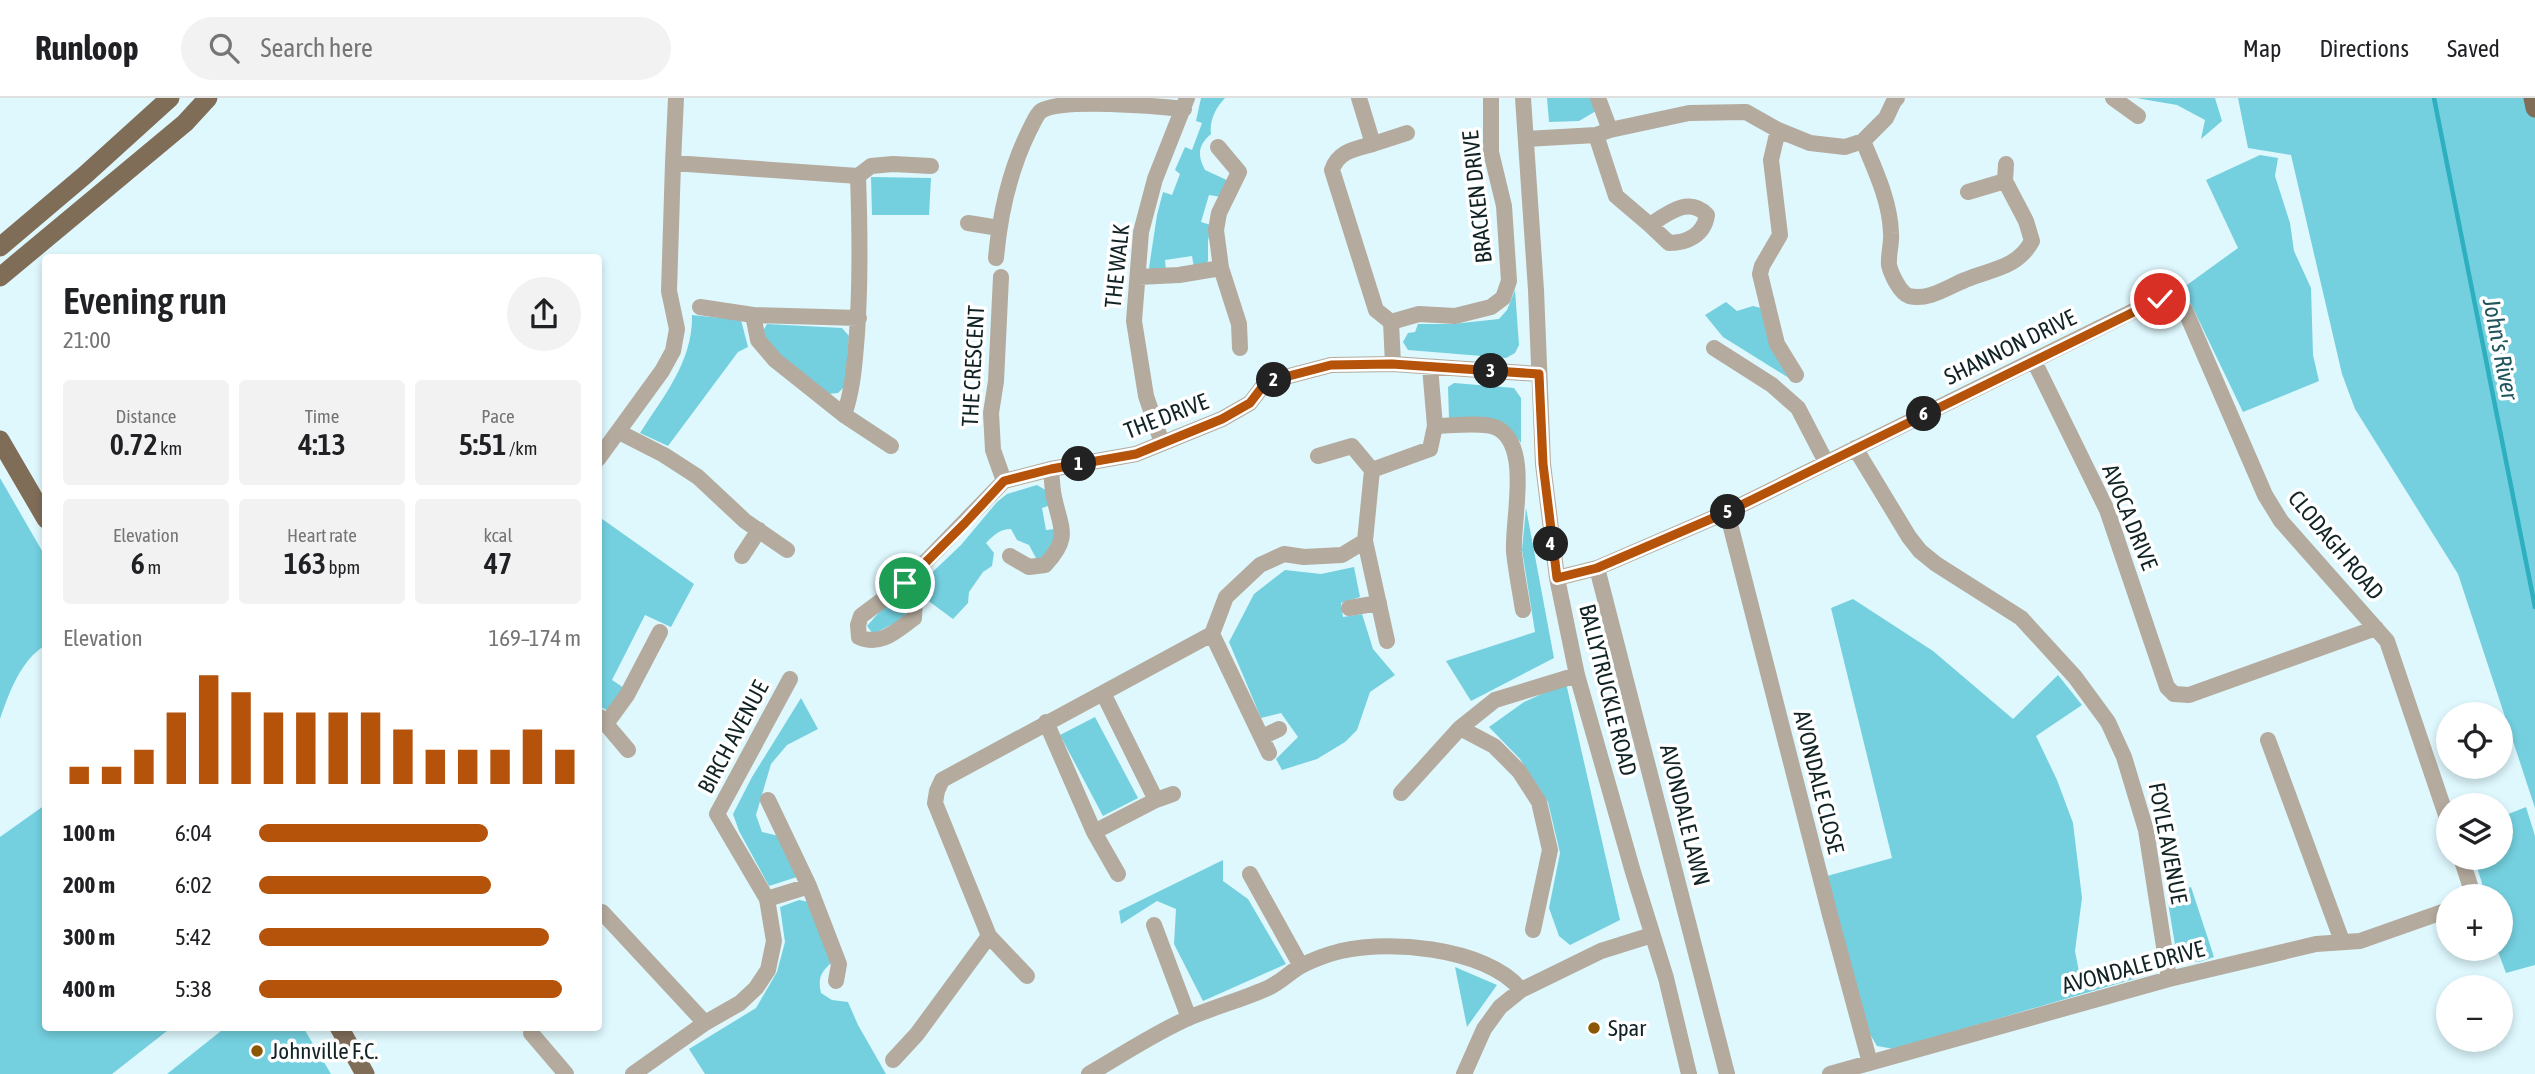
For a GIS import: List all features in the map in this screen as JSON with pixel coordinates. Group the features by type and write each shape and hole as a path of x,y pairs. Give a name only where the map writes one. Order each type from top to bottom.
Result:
{"main road":[{"path":"0,247 170,98"},
{"path":"0,278 176,130 208,98"},
{"path":"2533,98 2535,108"},
{"path":"0,440 42,512"},
{"path":"341,1031 365,1074"}],"street":[{"path":"1359,98 1373,144"},
{"name":"BRACKEN DRIVE","path":"1391,322 1419,314 1455,316 1491,307 1503,298 1509,281 1504,206 1491,152 1491,98"},
{"name":"BALLYTRUCKLE ROAD","path":"1522,98 1543,464 1557,578 1577,675 1674,1007 1689,1074"},
{"path":"1598,98 1616,197 1650,225"},
{"path":"2113,98 2138,116"},
{"path":"1526,139 1603,133 1689,113 1746,112 1778,130 1810,143 1845,147 1863,141 1886,118 1894,99"},
{"path":"602,454 662,371 673,351 677,329 669,291 676,100"},
{"path":"996,258 999,228 1015,164 1039,112 1053,105 1185,104"},
{"name":"THE WALK","path":"1162,443 1146,396 1134,321 1141,232 1155,179 1185,104"},
{"path":"1778,130 1771,160 1780,235 1760,274 1777,344 1796,375"},
{"path":"1392,364 1391,322 1376,310 1332,170 1335,160 1344,153 1407,134"},
{"path":"1863,141 1886,201 1891,233 1889,266 1902,292 1909,296 1936,294 1967,278 1998,270 2026,252 2032,241 2026,221 2005,181 2006,164"},
{"path":"1219,147 1239,172 1219,213 1216,230 1220,268 1239,324 1240,348"},
{"path":"673,163 858,176 871,166 931,166"},
{"path":"844,415 851,395 859,318 861,259 858,176"},
{"path":"1968,192 2005,181"},
{"path":"968,223 999,228"},
{"path":"1138,277 1179,275 1220,268"},
{"name":"THE CRESCENT","path":"1001,277 996,381 991,413 993,450 1004,481"},
{"name":"SHANNON DRIVE","path":"1557,578 1597,568 1727,512 2160,299 2177,302"},
{"name":"CLODAGH ROAD","path":"2177,302 2185,310 2265,495 2281,521 2388,641 2439,793"},
{"path":"700,307 753,315 859,318"},
{"path":"753,315 758,340 775,360 844,415 891,446"},
{"path":"1714,348 1772,385 1798,408 1826,462"},
{"name":"AVOCA DRIVE","path":"2034,361 2107,510 2167,687 2174,694 2189,695 2376,628"},
{"name":"THE DRIVE","path":"1004,481 1051,469 1136,454 1197,431 1250,403 1266,382 1331,365 1392,364 1539,374"},
{"path":"1372,470 1430,449 1435,426 1430,367"},
{"path":"1435,426 1489,425 1499,429 1508,438 1515,453 1518,495 1514,550 1523,610"},
{"path":"619,432 698,477 758,530 787,550"},
{"path":"1318,456 1352,446 1372,470 1365,541 1387,641"},
{"name":"FOYLE AVENUE","path":"1855,447 1920,551 2021,618 2076,677 2108,722 2137,792 2146,830 2169,979"},
{"path":"1010,556 1029,567 1045,565 1056,553 1064,530 1054,497 1051,469"},
{"path":"905,583 1004,481"},
{"name":"AVONDALE CLOSE","path":"1727,512 1826,902 1870,1063"},
{"path":"743,556 758,530"},
{"path":"1027,976 989,936 935,803 942,780 1212,634 1226,597 1260,565 1284,554 1304,557 1342,555 1365,541"},
{"name":"AVONDALE LAWN","path":"1597,568 1727,1074"},
{"path":"1349,608 1379,603"},
{"path":"628,750 602,720 627,695 660,632"},
{"path":"1212,634 1266,745 1279,729"},
{"path":"1401,793 1460,728 1495,700 1577,675"},
{"name":"BIRCH AVENUE","path":"633,1074 705,1023 740,1003 756,988 768,970 774,941 767,899 717,814 790,679"},
{"path":"1103,693 1156,800"},
{"path":"1046,722 1094,832 1118,874"},
{"path":"1460,728 1494,746 1519,771 1539,802 1550,850 1533,930"},
{"path":"2268,740 2342,942"},
{"path":"1094,832 1173,794"},
{"path":"768,800 809,886 839,964 836,981"},
{"path":"1250,874 1301,965"},
{"path":"767,899 809,886"},
{"path":"602,913 705,1023"},
{"name":"AVONDALE DRIVE","path":"1830,1074 2169,979 2316,944 2360,941 2436,914"},
{"path":"1154,925 1189,1018"},
{"path":"1464,1074 1484,1029 1500,1007 1521,990 1601,951 1652,935"},
{"path":"893,1059 917,1034 989,936"},
{"path":"1089,1074 1189,1018 1276,984 1301,965 1333,953 1372,947 1416,948 1455,955 1503,972 1521,990"},
{"path":"531,1034 566,1074"}],"shaded area":[{"path":"1201,98 1225,98 1214,114 1211,134 1203,142 1200,155 1205,170 1231,182 1221,197 1209,195 1201,222 1211,225 1208,261 1203,267 1194,268 1192,256 1165,260 1166,270 1157,272 1149,268 1157,215 1163,192 1172,195 1180,174 1175,170 1185,147 1192,150 1202,123 1196,121"},
{"path":"1547,98 1591,98 1596,111 1579,121 1549,122"},
{"path":"2136,98 2215,98 2222,121 2201,139 2205,120 2177,105"},
{"path":"2238,98 2535,98 2535,808 2513,741 2513,702 2500,702 2458,574 2355,409 2342,374 2291,155 2248,148"},
{"path":"2260,155 2278,158 2275,176 2290,223 2294,251 2311,288 2313,355 2319,381 2243,412 2191,304 2180,290 2238,248 2206,180"},
{"path":"871,177 931,178 929,215 872,215"},
{"path":"1515,290 1519,345 1515,353 1506,358 1408,350 1403,342 1408,333 1415,332 1418,324 1499,319 1507,310"},
{"path":"1726,302 1737,311 1753,306 1761,308 1789,378 1723,337 1705,315"},
{"path":"692,315 741,320 748,347 738,352 668,446 640,433 682,363 688,348"},
{"path":"767,324 842,328 849,336 845,386 838,393 828,394 769,347 763,331"},
{"path":"1454,383 1514,388 1521,398 1521,443 1511,430 1449,419 1448,387"},
{"path":"0,478 42,551 42,648 23,668 0,719"},
{"path":"1037,485 1047,491 1051,505 1042,508 1046,530 1055,529 1054,544 1041,559 1036,558 1029,545 1017,540 1011,529 1004,530 986,543 994,553 992,566 983,572 969,592 968,603 953,619 919,594 921,583 961,545 997,502 1007,494"},
{"path":"1526,508 1554,658 1471,701 1446,661 1535,632 1522,550"},
{"path":"602,519 694,584 671,627 645,615 612,680 624,688 607,710 602,708"},
{"path":"1354,567 1360,597 1341,603 1343,617 1362,614 1373,649 1395,675 1370,692 1357,730 1345,742 1317,759 1282,770 1276,759 1298,737 1281,713 1261,718 1229,642 1254,594 1285,570 1321,574"},
{"path":"1853,599 1933,651 2013,719 2058,675 2082,705 2036,736 2057,780 2073,823 2082,898 2075,951 2080,977 2142,968 2144,976 1894,1049 1877,1046 1868,1031 1827,876 1892,858 1831,608"},
{"path":"895,600 903,600 907,612 901,620 873,634 867,626 881,610"},
{"path":"1566,683 1620,920 1570,945 1559,936 1549,908 1560,853 1548,802 1520,759 1489,727 1524,702"},
{"path":"801,698 818,729 787,745 771,764 756,815 762,832 779,836 797,877 769,886 739,831 733,814 752,777"},
{"path":"1095,717 1138,798 1103,816 1060,735"},
{"path":"42,807 42,1031 167,1031 112,1074 0,1074 0,837"},
{"path":"2526,807 2535,836 2535,965 2506,973 2502,961 2513,961 2513,884 2482,884 2478,870 2513,870 2513,812"},
{"path":"1223,860 1223,881 1248,899 1286,964 1203,1001 1174,944 1176,909 1157,901 1121,924 1119,911"},
{"path":"2191,887 2214,957 2199,962 2182,959 2176,951 2167,896"},
{"path":"799,900 809,902 831,963 821,976 821,993 832,1000 848,1002 886,1074 705,1074 689,1049 756,1008 777,972 785,942 780,907"},
{"path":"1455,967 1497,985 1467,1027"},
{"name":"Johnville F.C.","path":"221,1031 305,1031 331,1074 167,1074"}],"waterway":[{"name":"John's River","path":"2434,98 2535,607"}],"place":[{"name":"Spar","path":"1594,1028"},
{"name":"Johnville F.C.","path":"257,1051"}],"route":[{"path":"905,583 1004,481 1051,469 1136,454 1197,431 1250,403 1266,382 1331,365 1392,364 1539,374 1543,464 1557,578 1597,568 1727,512 2160,299"}]}
